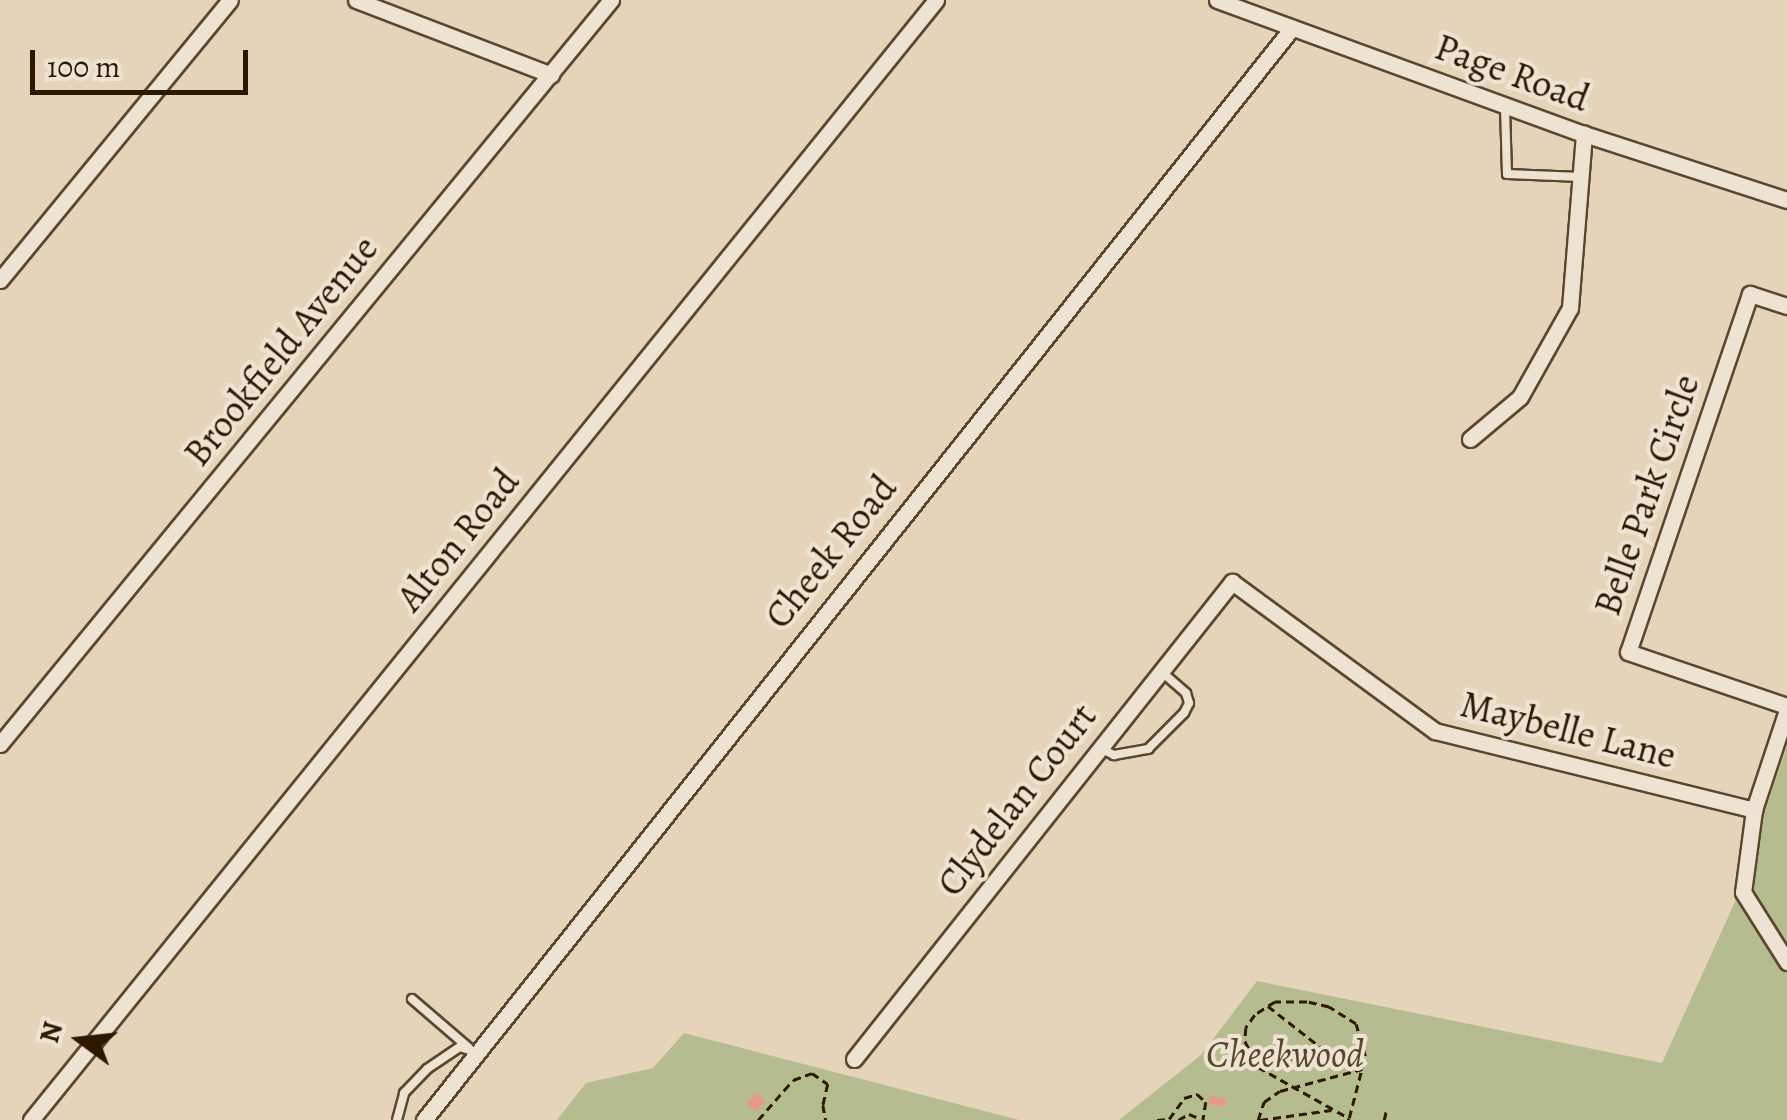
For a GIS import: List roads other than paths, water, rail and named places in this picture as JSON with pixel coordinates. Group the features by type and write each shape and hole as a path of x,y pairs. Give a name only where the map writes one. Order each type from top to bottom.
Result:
{"street":[{"path":"0,280 230,0"},
{"path":"356,0 550,74"},
{"name":"Brookfield Avenue","path":"0,744 612,0"},
{"name":"Alton Road","path":"31,1120 936,0"},
{"name":"Page Road","path":"1218,0 1584,134 1787,200"},
{"name":"Cheek Road","path":"424,1120 473,1050 1292,28"},
{"path":"1470,439 1520,396 1570,308 1584,134"},
{"name":"Belle Park Circle","path":"1787,306 1750,294 1628,652 1787,708"},
{"name":"Clydelan Court","path":"854,1059 1232,582"},
{"name":"Maybelle Lane","path":"1232,582 1435,731 1754,810"},
{"path":"1785,962 1743,892 1754,810 1787,708"}],"lane":[{"path":"1505,105 1507,174 1581,178"},
{"path":"1100,748 1114,755 1148,750 1184,713 1189,704 1186,694 1161,671"},
{"path":"412,998 473,1050"},
{"path":"397,1120 404,1093 416,1078 451,1052 473,1050"}],"park label":[{"name":"Cheekwood","path":"1285,1055"}]}
